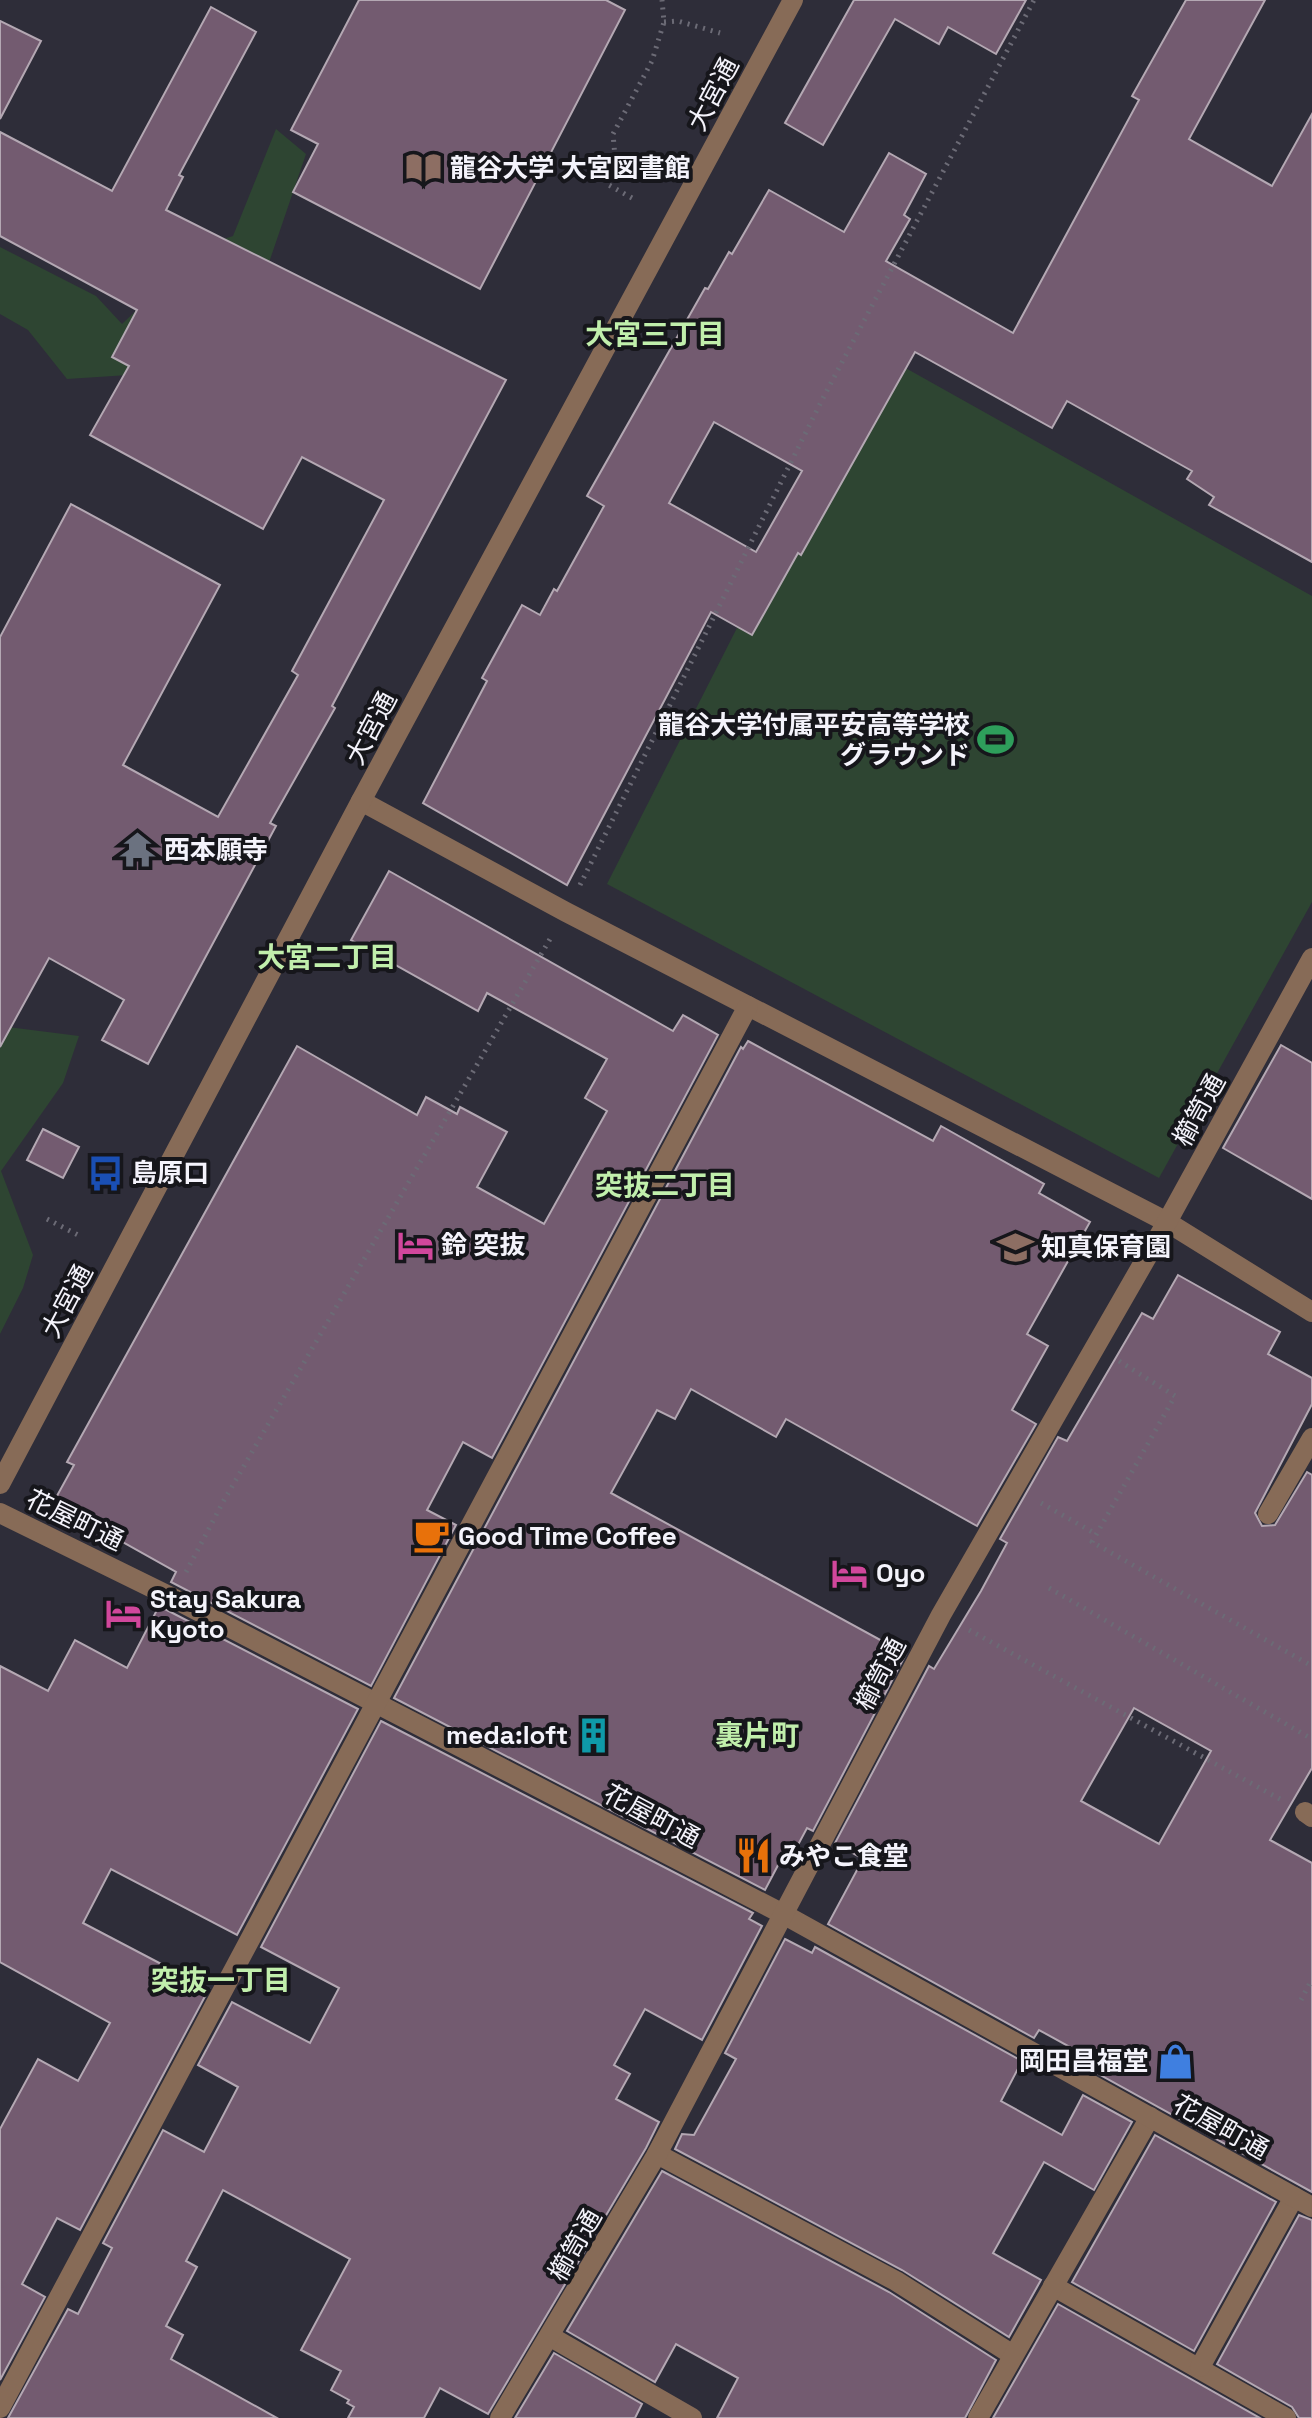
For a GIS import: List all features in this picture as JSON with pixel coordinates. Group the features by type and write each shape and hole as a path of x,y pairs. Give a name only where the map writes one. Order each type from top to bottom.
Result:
{"street":[{"name":"大宮通","path":"0,1484 361,801 793,0"},
{"path":"361,801 566,912 1167,1222 1312,1312"},
{"name":"櫛笥通","path":"500,2418 551,2337 657,2154 941,1615 1167,1222 1312,958"},
{"path":"0,2408 748,1006"},
{"path":"1268,1514 1312,1438"},
{"name":"花屋町通","path":"0,1513 378,1703 783,1914 1303,2202"},
{"path":"978,2418 1150,2117"},
{"path":"657,2154 896,2281 1013,2355"},
{"path":"1200,2367 1303,2202"},
{"path":"1053,2286 1286,2418"},
{"path":"551,2337 692,2418"}],"path":[{"path":"632,198 607,184 615,157 613,134 652,61 664,22 662,0"},
{"path":"171,1597 231,1488 566,912 822,400 1034,0"},
{"path":"664,22 678,21 720,33"},
{"path":"47,1219 80,1236"},
{"path":"1095,1347 1175,1396 1092,1542 1312,1666"},
{"path":"1014,1488 1096,1534"},
{"path":"1049,1588 1312,1739"},
{"path":"941,1615 1308,1815"},
{"path":"1301,2000 1312,1979"}],"green space":[{"path":"276,129 306,154 261,286 159,373 67,379 28,330 0,314 0,247 96,296 122,324 205,245 233,236"},
{"name":"龍谷大学付属平安高等学校 グラウンド","path":"877,352 1312,596 1312,902 1159,1178 607,884"},
{"path":"0,1026 79,1036 63,1083 1,1171 33,1255 23,1288 0,1334"}],"building":[{"name":"龍谷大学 大宮図書館","path":"359,0 606,0 625,10 480,289 293,192 318,144 291,130"},
{"path":"854,0 1026,0 996,54 948,27 939,44 895,19 823,145 785,123"},
{"path":"1186,0 1265,0 1189,139 1272,186 1312,114 1312,562 1209,505 1214,497 1187,479 1192,471 1067,401 1052,428 915,352 801,555 798,553 752,635 711,612 567,885 423,803 487,681 482,678 522,605 540,615 554,589 557,591 604,506 587,496 705,288 708,289 729,252 732,254 769,190 844,232 889,153 926,174 904,215 910,219 886,261 1013,333 1139,100 1132,96","holes":["714,422 802,471 756,552 669,503"]},
{"path":"211,7 256,32 179,175 183,177 166,210 506,380 332,706 335,708 270,823 276,826 148,1064 102,1040 124,1000 49,958 0,1047 0,637 71,504 220,585 123,765 218,817 298,675 292,671 384,500 302,457 263,529 90,435 129,366 112,357 137,310 0,236 0,132 112,191"},
{"path":"0,21 41,41 0,119"},
{"path":"389,871 673,1031 683,1015 718,1035 492,1458 463,1442 427,1510 456,1525 371,1686 171,1582 176,1572 53,1503 74,1465 67,1462 297,1046 417,1115 426,1097 457,1114 460,1107 507,1132 477,1187 544,1224 607,1111 585,1098 607,1059 487,993 478,1011 351,940"},
{"path":"748,1041 933,1141 941,1126 1044,1184 1039,1193 1090,1222 1027,1334 1048,1346 1012,1410 1036,1424 977,1526 786,1419 776,1437 691,1389 675,1419 657,1410 611,1493 906,1654 813,1831 807,1828 792,1856 785,1852 765,1890 394,1698 741,1047 743,1049"},
{"path":"1281,1045 1312,1063 1312,1199 1223,1148"},
{"path":"43,1129 79,1147 63,1178 27,1160"},
{"path":"1178,1275 1280,1332 1268,1354 1312,1378 1312,1404 1255,1513 1262,1526 1275,1525 1307,1472 1312,1475 1312,1768 1270,1840 1312,1863 1312,2192 1095,2072 1099,2063 1039,2030 1034,2038 828,1924 863,1859 835,1843 929,1666 934,1669 981,1591 1007,1543 1000,1539 1058,1437 1067,1441 1142,1313 1153,1319","holes":["1134,1708 1211,1751 1159,1844 1081,1801"]},
{"path":"159,1606 358,1709 237,1935 111,1869 83,1923 209,1989 80,2230 57,2218 22,2284 45,2297 0,2380 0,2129 38,2059 78,2081 110,2023 0,1962 0,1666 48,1691 75,1640 127,1668"},
{"path":"381,1721 753,1913 749,1919 762,1926 702,2040 645,2009 614,2065 630,2074 616,2099 659,2122 646,2148 488,2414 440,2388 424,2418 348,2418 354,2407 347,2403 349,2400 331,2390 341,2371 301,2350 350,2259 223,2190 186,2261 197,2267 166,2326 183,2335 171,2359 277,2418 8,2418 68,2309 78,2314 112,2248 103,2243 163,2130 204,2152 238,2087 198,2065 232,2002 310,2043 339,1988 261,1947"},
{"path":"785,1939 812,1953 815,1947 1022,2061 1001,2101 1062,2135 1083,2095 1132,2122 1094,2190 1044,2162 993,2253 1041,2280 1009,2337 902,2270 675,2149 682,2134 694,2135 736,2059 725,2053"},
{"path":"1155,2135 1276,2202 1194,2351 1072,2282"},
{"path":"662,2171 889,2292 996,2360 965,2418 717,2418 738,2378 676,2344 655,2382 567,2331"},
{"path":"1299,2215 1312,2220 1312,2418 1299,2418 1292,2407 1217,2364"},
{"path":"1058,2304 1260,2418 993,2418"},
{"path":"554,2353 642,2404 635,2418 515,2418"}],"place":[{"name":"龍谷大学 大宮図書館","path":"424,168"},
{"name":"龍谷大学付属平安高等学校 グラウンド","path":"996,740"},
{"name":"西本願寺","path":"138,850"},
{"name":"島原口","path":"105,1173"},
{"name":"鈴 突抜","path":"415,1245"},
{"name":"知真保育園","path":"1015,1247"},
{"name":"Good Time Coffee","path":"432,1536"},
{"name":"Oyo","path":"850,1573"},
{"name":"Stay Sakura Kyoto","path":"124,1614"},
{"name":"meda:loft","path":"594,1735"},
{"name":"みやこ食堂","path":"753,1856"},
{"name":"岡田昌福堂","path":"1175,2061"}],"district":[{"name":"大宮三丁目","path":"655,334"},
{"name":"大宮二丁目","path":"327,957"},
{"name":"突抜二丁目","path":"665,1185"},
{"name":"裏片町","path":"757,1735"},
{"name":"突抜一丁目","path":"221,1980"}]}
